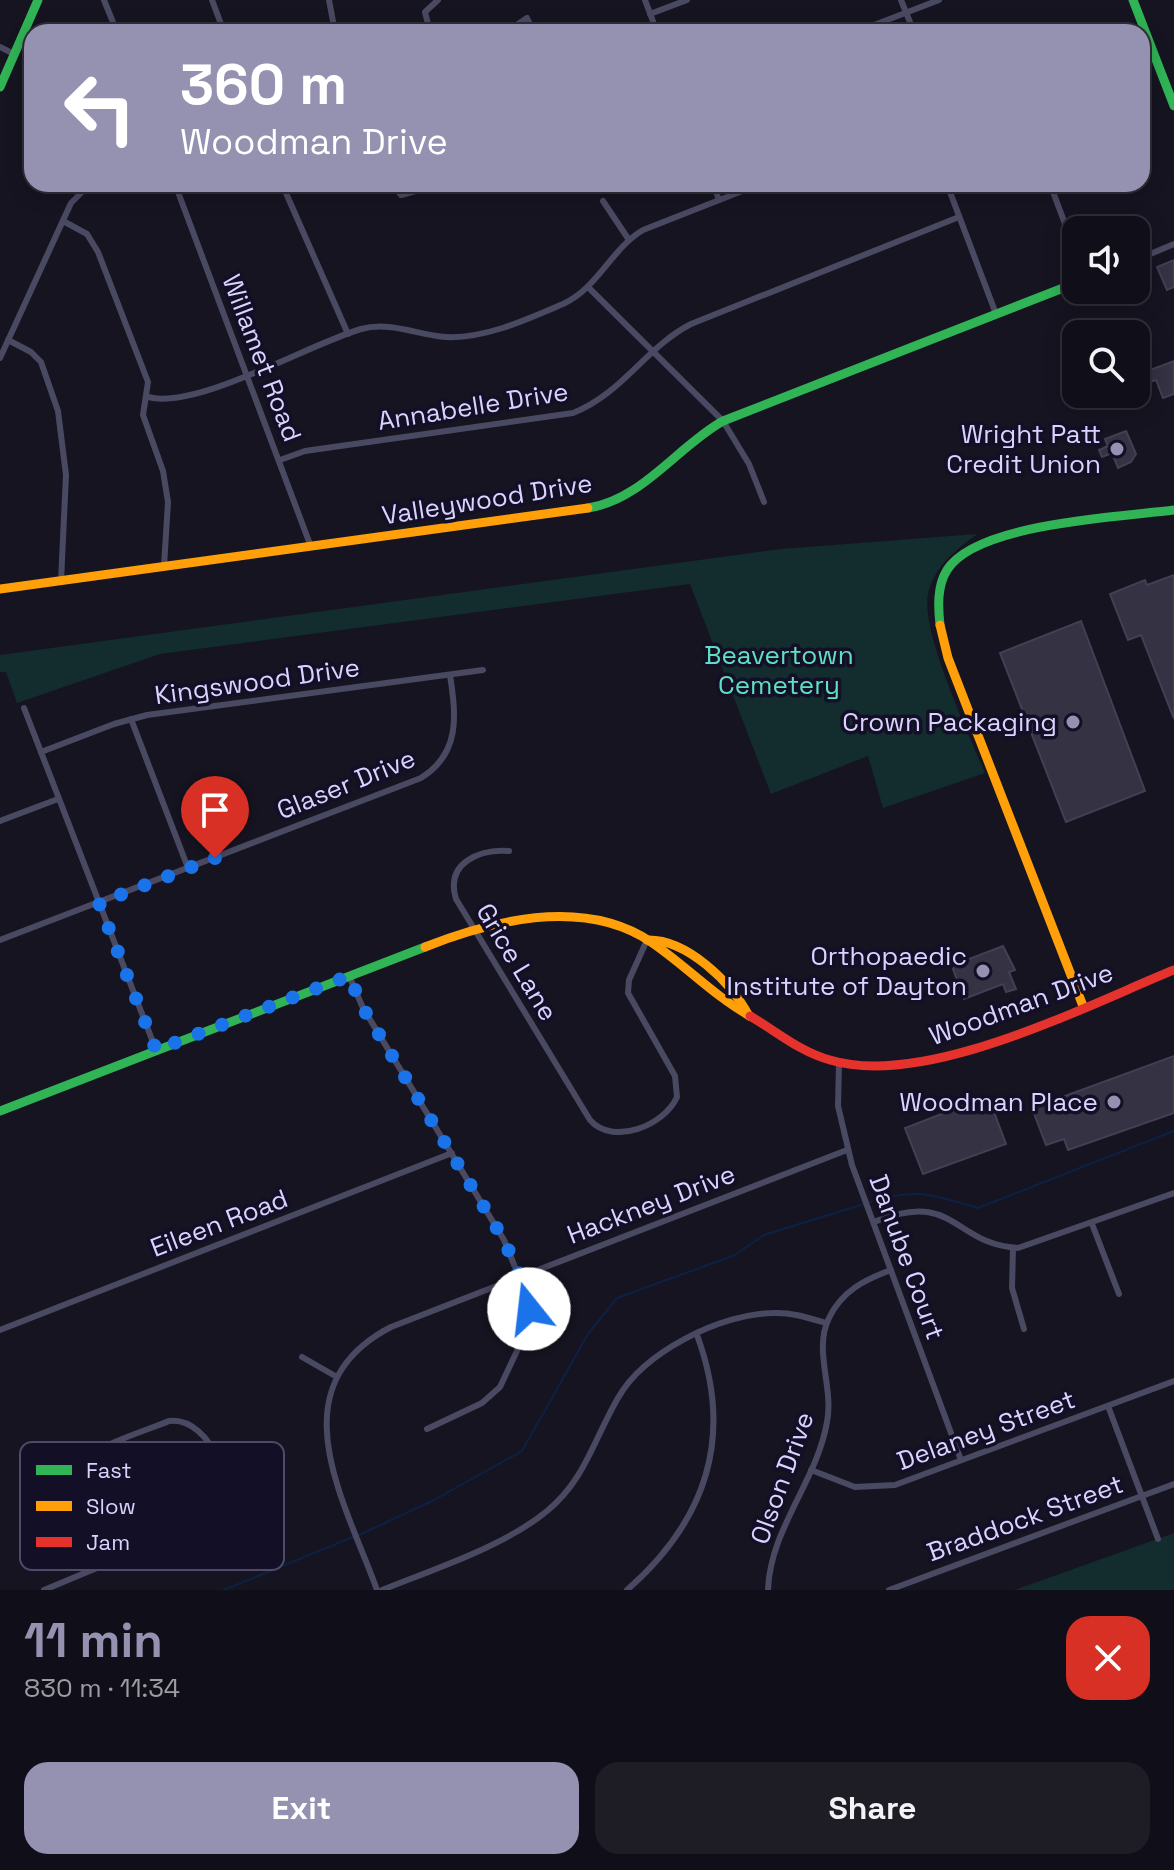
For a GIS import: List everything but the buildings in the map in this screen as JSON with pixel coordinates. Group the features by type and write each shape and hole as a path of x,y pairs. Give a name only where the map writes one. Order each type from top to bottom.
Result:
{"street":[{"path":"27,24 38,0"},
{"path":"104,0 114,24"},
{"path":"212,0 221,24"},
{"path":"329,0 334,24"},
{"path":"428,24 425,12 438,0"},
{"path":"645,0 654,24"},
{"path":"650,14 687,0"},
{"path":"901,0 911,24"},
{"path":"877,24 939,0"},
{"path":"1133,0 1142,24"},
{"path":"0,87 24,32"},
{"path":"1150,44 1174,106"},
{"path":"0,47 14,54"},
{"path":"0,358 63,221 80,192"},
{"name":"Willamet Road","path":"178,192 311,547"},
{"path":"286,192 348,334"},
{"path":"716,192 719,200"},
{"path":"148,397 192,394 348,334 382,326 442,337 479,334 565,303 589,288 629,240 643,230 740,192"},
{"path":"950,192 996,314"},
{"path":"1053,192 1062,216"},
{"path":"603,201 629,240"},
{"name":"Annabelle Drive","path":"280,460 305,451 573,413 610,393 691,324 959,217"},
{"path":"63,221 87,234 98,252 148,382 143,415 166,486 164,566"},
{"path":"1150,254 1174,244"},
{"path":"589,288 723,421 749,464 764,502"},
{"name":"Valleywood Drive","path":"0,589 594,507 640,486 696,436 723,421 1062,288"},
{"path":"8,340 31,352 41,362 58,411 66,475 61,581"},
{"path":"1083,1006 948,658 937,623 939,593 946,574 959,556 987,538 1174,510"},
{"name":"Kingswood Drive","path":"41,752 131,719 483,670"},
{"name":"Glaser Drive","path":"0,940 431,772 447,753 454,730 450,675"},
{"path":"24,708 156,1050"},
{"path":"131,719 188,868"},
{"path":"0,821 58,799"},
{"name":"Grice Lane","path":"509,851 480,854 464,862 456,873 454,893 472,929 590,1120 606,1132 625,1132 664,1116 677,1097 675,1076 628,993 629,980 647,940"},
{"name":"Woodman Drive","path":"0,1111 472,929 513,919 549,917 608,925 647,940 666,940 685,952 745,1004 749,1016 786,1041 839,1063 886,1066 935,1060 1174,970"},
{"path":"349,976 363,1008 504,1240 528,1299 528,1318 506,1378 482,1403 427,1429"},
{"name":"Danube Court","path":"839,1063 838,1106 847,1150 961,1460"},
{"name":"Hackney Drive","path":"380,1590 355,1530 325,1441 325,1415 337,1377 358,1349 380,1333 520,1276 847,1150"},
{"name":"Eileen Road","path":"0,1330 452,1153"},
{"path":"874,1222 897,1213 923,1209 994,1243 1013,1248 1092,1224 1174,1193"},
{"path":"1092,1224 1119,1294"},
{"path":"1013,1248 1012,1288 1024,1329"},
{"path":"380,1590 520,1529 548,1511 575,1483 590,1459 628,1382 664,1350 697,1335 760,1314 796,1315 826,1323 836,1305 854,1287 891,1270"},
{"name":"Olson Drive","path":"768,1590 773,1556 811,1470 829,1413 823,1347 826,1323"},
{"path":"627,1590 649,1569 680,1526 709,1464 715,1402 709,1367 697,1335"},
{"path":"302,1357 337,1377"},
{"name":"Delaney Street","path":"811,1470 845,1485 878,1488 1174,1381"},
{"path":"1108,1406 1158,1539"},
{"path":"119,1442 169,1421 195,1425 208,1442"},
{"name":"Braddock Street","path":"889,1590 1174,1484"},
{"path":"44,1590 92,1570"}],"green space":[{"name":"Beavertown Cemetery","path":"977,534 942,565 932,581 927,606 937,654 985,773 883,808 868,756 771,794 690,584 160,654 17,703 6,672 0,672 0,655 781,549"},
{"path":"1174,1533 1174,1590 1015,1590 1023,1587"}],"waterway":[{"path":"870,1202 887,1197 925,1194 978,1208 1174,1131"},
{"path":"359,1535 432,1501 522,1451 588,1334 617,1298 735,1255 764,1235 864,1204"},
{"path":"284,1565 353,1537"},
{"path":"224,1590 273,1570"}],"traffic: fast":[{"path":"28,24 38,0"},
{"path":"1133,0 1142,24"},
{"path":"0,87 24,32"},
{"path":"1150,44 1174,106"},
{"path":"588,508 626,495 723,421 1062,288"},
{"path":"940,625 940,590 947,570 963,554 987,542 1051,525 1174,510"},
{"path":"0,1111 425,947"}],"traffic: slow":[{"path":"0,589 588,508"},
{"path":"940,625 948,658 1083,1006"},
{"path":"425,947 480,928 509,922 568,917 597,920 625,928 651,942 750,1016"},
{"path":"647,940 677,947 706,965 731,990 749,1016"}],"traffic: jam":[{"path":"750,1016 798,1047 830,1060 868,1066 911,1063 957,1054 1004,1039 1174,970"}],"place":[{"name":"Wright Patt Credit Union","path":"1117,449"},
{"name":"Crown Packaging","path":"1073,722"},
{"name":"Orthopaedic Institute of Dayton","path":"983,971"},
{"name":"Woodman Place","path":"1114,1102"}],"route":[{"path":"215,858 99,903 156,1050 349,976 363,1008 509,1249 525,1288 529,1309"}]}
